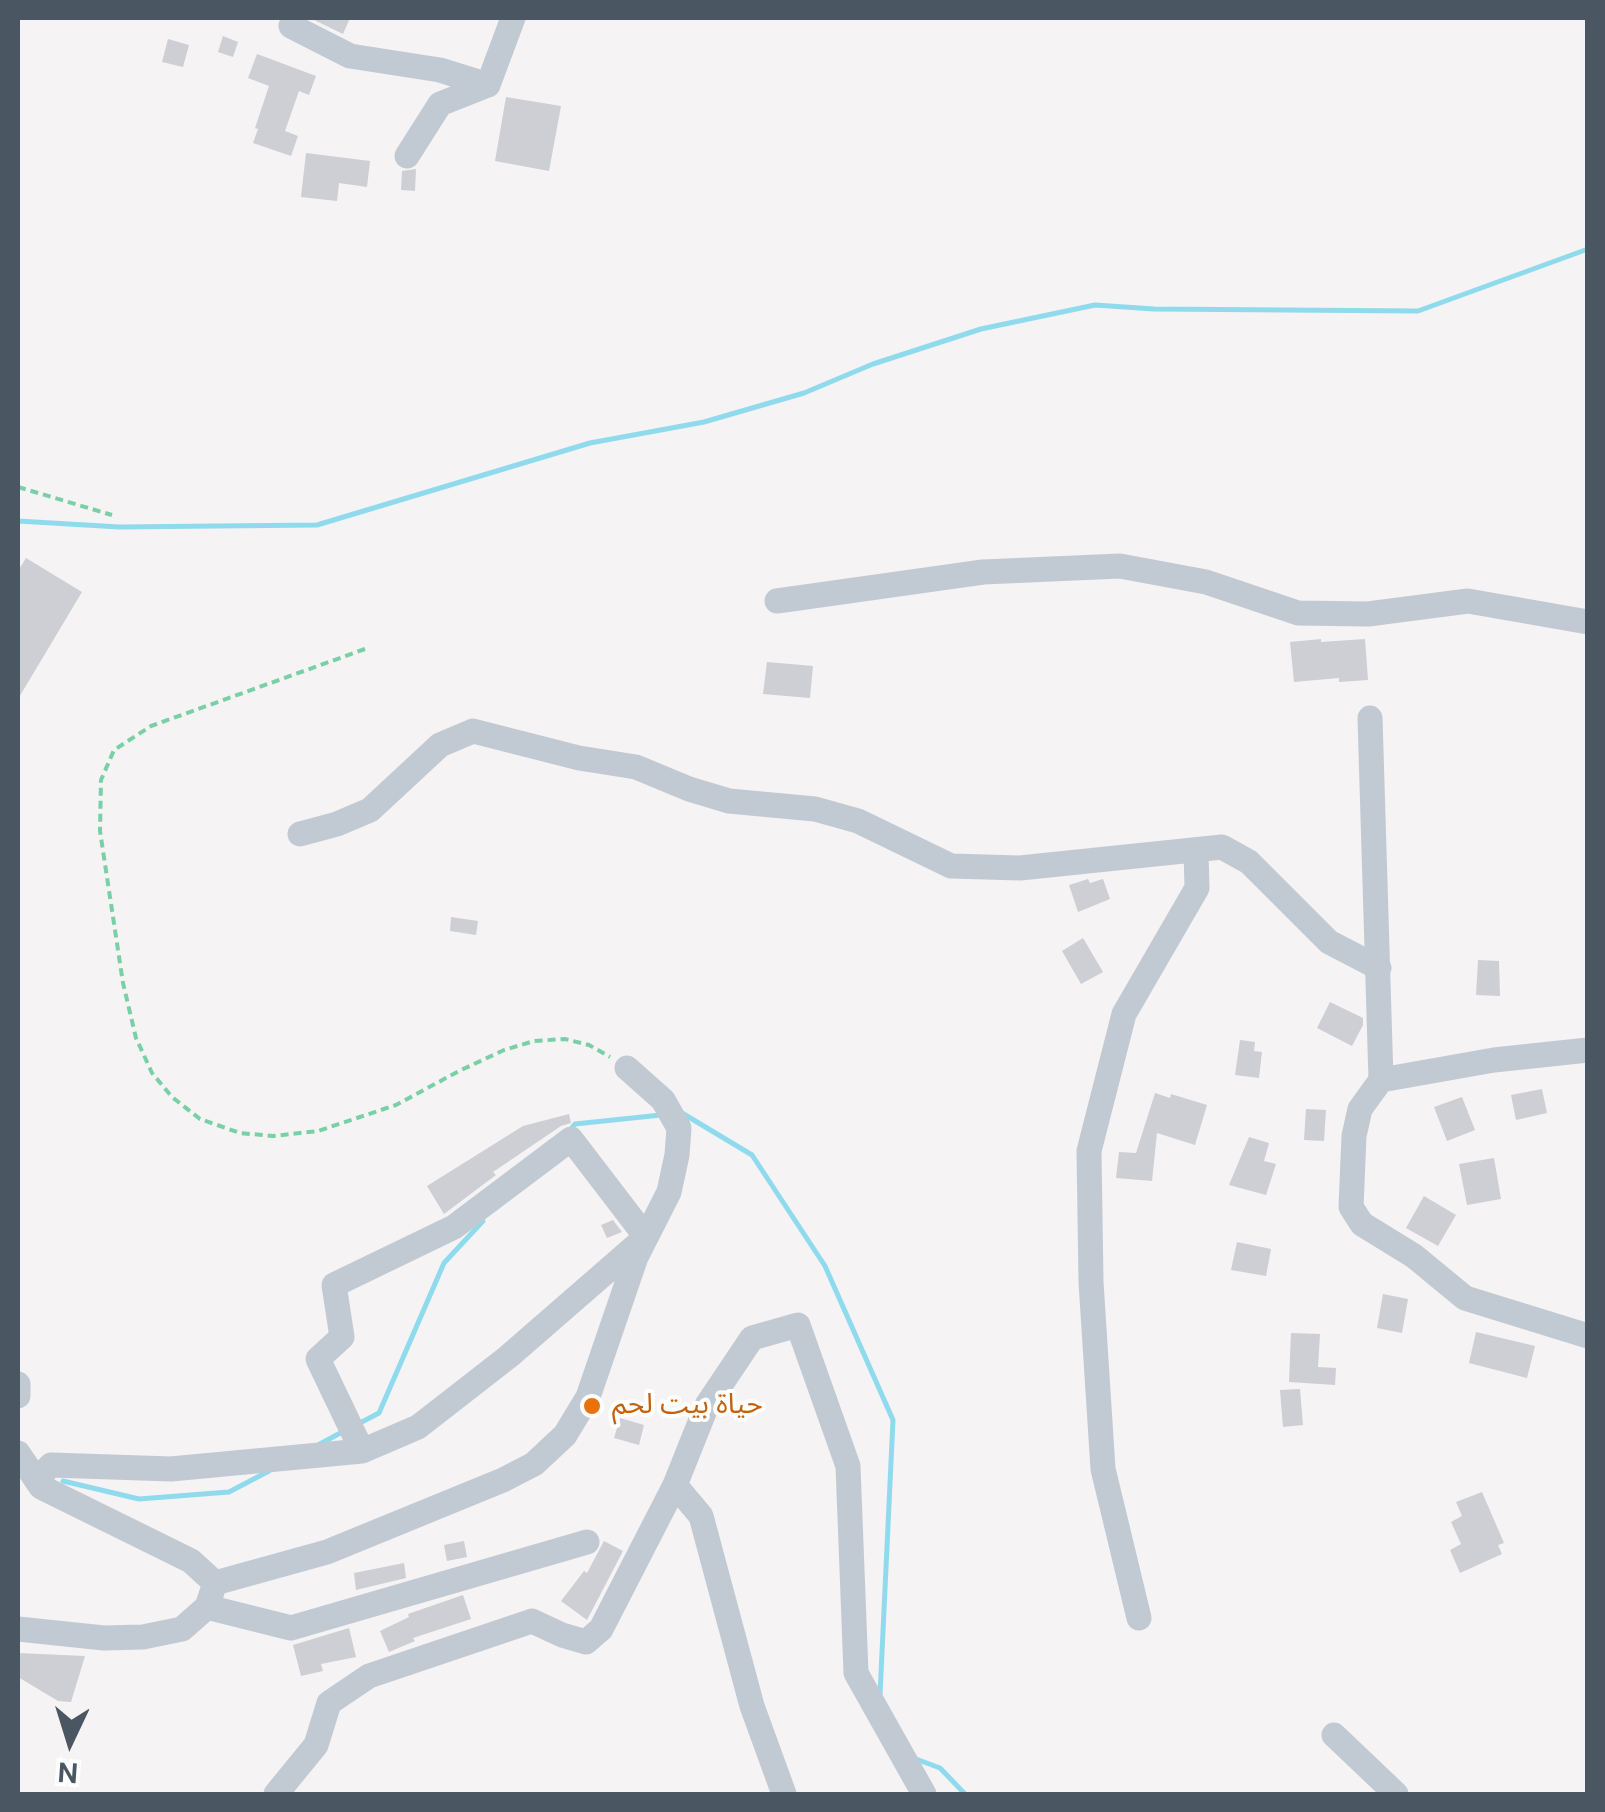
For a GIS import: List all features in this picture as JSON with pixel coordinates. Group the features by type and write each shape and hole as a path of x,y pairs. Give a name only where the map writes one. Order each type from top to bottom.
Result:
{"street":[{"path":"408,156 440,104 488,86 513,18"},
{"path":"291,26 350,56 440,70 488,86"},
{"path":"777,601 983,572 1120,566 1206,582 1298,613 1368,614 1468,602 1588,622"},
{"path":"1370,718 1381,1080 1360,1109 1354,1136 1351,1208 1362,1224 1414,1256 1465,1298 1588,1336"},
{"path":"300,834 370,810 440,745 474,732 580,758 636,767 729,801 815,809 858,821 951,866 1020,868 1222,847 1249,862 1330,942 1379,968"},
{"path":"1138,1618 1103,1468 1091,1282 1090,1151 1124,1014 1197,888 1196,851"},
{"path":"1381,1080 1494,1060 1588,1050"},
{"path":"18,1629 104,1638 143,1637 182,1629 211,1595 327,1552 534,1464 565,1435 588,1397 646,1237 669,1192 679,1128 663,1100 627,1068"},
{"path":"362,1451 318,1359 342,1337 334,1286 454,1227 571,1139 646,1237"},
{"path":"37,1479 51,1465 171,1469 362,1451 418,1427 508,1357 646,1237"},
{"path":"276,1794 316,1745 328,1703 369,1676 532,1620 562,1636 586,1642 601,1629 675,1485 707,1405 752,1338 798,1325 848,1466 856,1673 924,1794"},
{"path":"18,1384 18,1396"},
{"path":"18,1453 41,1487 191,1561 211,1595 291,1628 587,1542"},
{"path":"675,1485 700,1516 752,1706 784,1794"},
{"path":"1334,1735 1396,1794"}],"path":[{"path":"18,487 112,515"},
{"path":"365,649 150,726 114,750 101,780 100,831 124,983 136,1038 152,1073 172,1098 200,1119 240,1133 273,1136 318,1132 396,1105 459,1070 534,1041 565,1039 590,1044 627,1068"}],"building":[{"path":"310,18 350,18 343,34"},
{"path":"223,36 238,42 233,57 218,52"},
{"path":"168,39 189,45 183,67 162,62"},
{"path":"257,54 316,76 309,95 299,91 285,131 298,136 291,156 253,143 269,86 248,78"},
{"path":"506,97 561,106 549,171 495,161"},
{"path":"306,153 370,161 367,187 339,183 337,201 301,197"},
{"path":"416,169 415,191 401,190 402,171"},
{"path":"26,558 82,592 18,699 18,571"},
{"path":"1365,639 1368,680 1294,682 1290,642"},
{"path":"767,662 813,666 810,698 763,694"},
{"path":"1088,879 1090,883 1103,879 1110,899 1078,912 1069,885"},
{"path":"451,917 478,921 476,935 450,931"},
{"path":"1083,938 1103,972 1081,984 1062,951"},
{"path":"1478,960 1499,961 1500,996 1476,995"},
{"path":"1330,1002 1363,1018 1352,1046 1317,1028"},
{"path":"1240,1040 1255,1042 1254,1051 1262,1052 1259,1078 1235,1075"},
{"path":"1542,1089 1547,1113 1516,1120 1511,1095"},
{"path":"1155,1093 1207,1105 1195,1145 1157,1133 1152,1181 1116,1178 1119,1152 1136,1153"},
{"path":"1462,1097 1475,1130 1447,1141 1434,1107"},
{"path":"1306,1109 1326,1110 1324,1141 1304,1140"},
{"path":"569,1114 571,1123 493,1172 496,1175 444,1214 427,1186 523,1126"},
{"path":"1249,1137 1269,1143 1264,1161 1276,1164 1266,1195 1229,1185"},
{"path":"1494,1158 1501,1199 1467,1205 1459,1164"},
{"path":"1424,1196 1456,1215 1438,1246 1406,1228"},
{"path":"613,1220 622,1232 607,1238 601,1225"},
{"path":"1237,1242 1271,1249 1266,1276 1231,1270"},
{"path":"1383,1294 1408,1299 1402,1333 1377,1328"},
{"path":"1476,1332 1535,1346 1527,1378 1469,1363"},
{"path":"1291,1333 1320,1334 1318,1367 1336,1368 1335,1385 1289,1382"},
{"path":"1300,1389 1303,1425 1283,1427 1280,1390"},
{"path":"620,1418 644,1425 639,1445 614,1438"},
{"path":"1482,1492 1504,1543 1498,1545 1502,1554 1460,1573 1450,1550 1461,1544 1451,1522 1462,1516 1456,1502"},
{"path":"464,1541 467,1557 447,1561 444,1545"},
{"path":"604,1541 623,1551 587,1620 561,1601 584,1571 587,1573"},
{"path":"404,1563 406,1578 356,1590 354,1573"},
{"path":"463,1595 471,1619 413,1638 415,1641 389,1652 380,1631 409,1617 408,1614"},
{"path":"349,1628 356,1657 321,1664 323,1671 301,1676 293,1645"},
{"path":"18,1653 85,1656 71,1702 58,1701 18,1677"}],"waterway":[{"path":"18,521 119,527 317,525 590,443 704,422 804,393 873,364 981,329 1095,305 1418,311 1588,249"},
{"path":"682,1113 752,1155 825,1266 893,1420 880,1695"},
{"path":"570,1130 575,1124 661,1115"},
{"path":"358,1424 379,1413 444,1263 483,1221"},
{"path":"318,1445 344,1431"},
{"path":"63,1481 139,1499 229,1492 269,1471"},
{"path":"916,1759 940,1768 965,1794"}],"place":[{"name":"حياة بيت لحم","path":"592,1406"}]}
